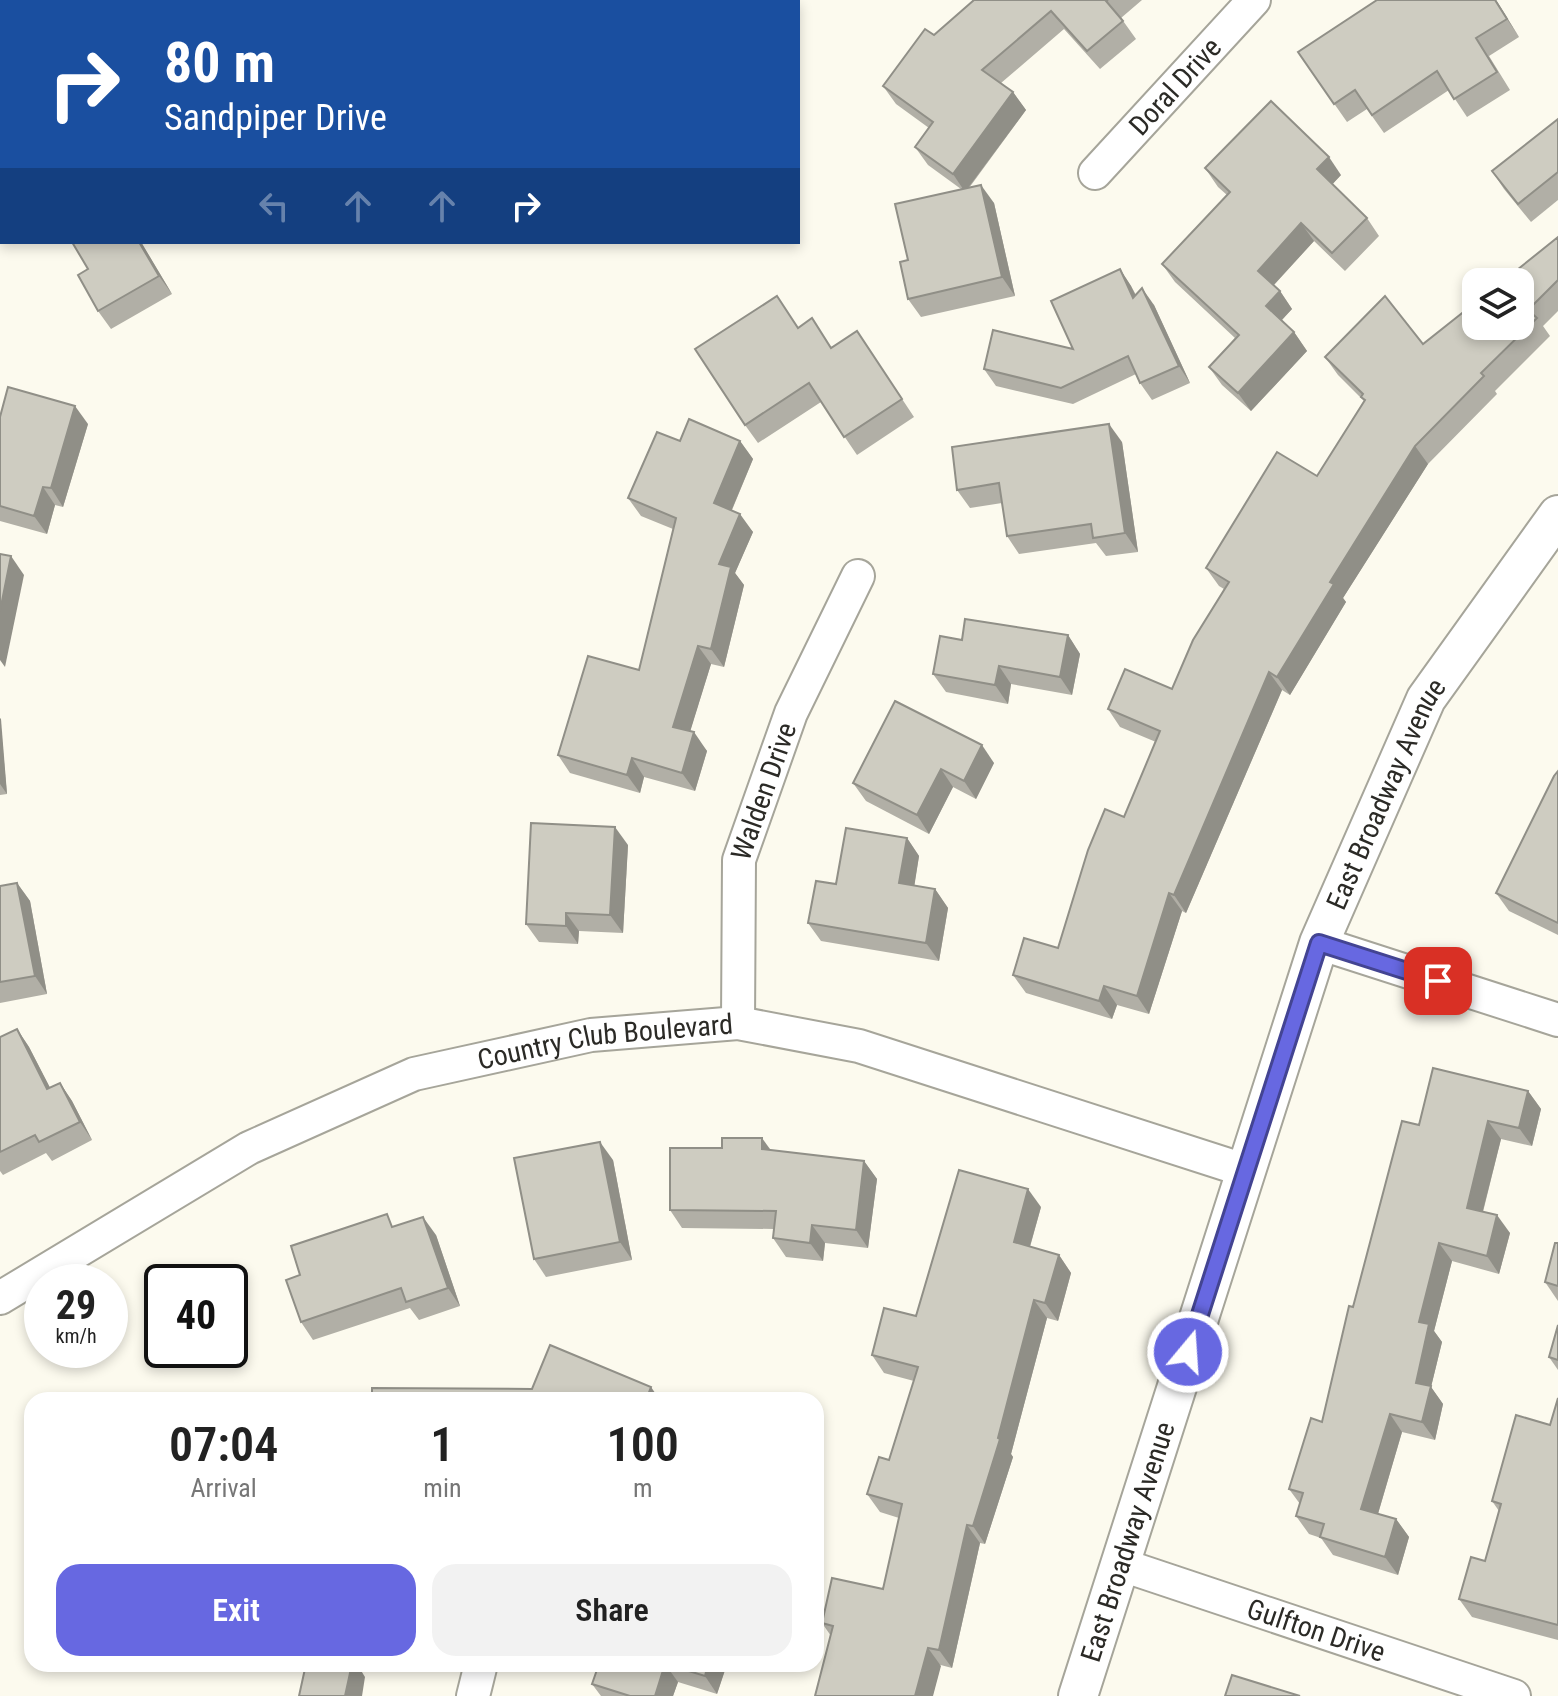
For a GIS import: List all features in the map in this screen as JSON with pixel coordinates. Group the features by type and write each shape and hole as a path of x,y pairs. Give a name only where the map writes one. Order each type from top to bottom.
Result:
{"street":[{"name":"Doral Drive","path":"1095,173 1254,0"},
{"name":"East Broadway Avenue","path":"1078,1696 1319,943 1426,699 1558,515"},
{"name":"Walden Drive","path":"738,1023 739,860 791,713 858,576"},
{"path":"1319,943 1558,1020"},
{"name":"Country Club Boulevard","path":"0,1298 249,1148 414,1074 591,1035 738,1023 859,1046 1247,1171"},
{"name":"Gulfton Drive","path":"1119,1564 1514,1696"},
{"path":"473,1696 479,1672"}],"building":[{"path":"974,0 1108,0 1123,21 1087,51 1051,11 982,70 1013,92 953,174 915,147 933,122 883,86 925,29 934,35"},
{"path":"1377,0 1495,0 1507,19 1476,38 1497,72 1454,99 1437,71 1372,115 1355,90 1334,104 1298,52"},
{"path":"1271,101 1329,157 1317,169 1367,218 1332,253 1301,223 1258,271 1280,291 1266,306 1294,332 1238,393 1209,367 1239,335 1162,264 1230,192 1205,168"},
{"path":"1558,119 1558,172 1518,204 1492,171"},
{"path":"981,185 1002,277 908,299 900,262 908,260 895,204"},
{"path":"1558,237 1558,280 1534,304 1534,268 1519,268"},
{"path":"73,244 140,244 159,276 98,311 78,275 88,269"},
{"path":"1120,269 1133,298 1142,288 1179,366 1140,383 1128,356 1061,388 984,369 993,330 1073,349 1051,301"},
{"path":"777,296 798,328 812,318 831,348 857,331 902,399 844,437 809,383 745,425 695,349"},
{"path":"1385,296 1423,344 1462,313 1462,340 1515,340 1415,446 1330,582 1334,584 1277,677 1269,672 1174,895 1169,893 1137,996 1104,986 1099,1001 1013,975 1024,938 1058,948 1088,850 1105,809 1124,817 1160,731 1108,709 1125,669 1172,689 1193,640 1229,582 1206,568 1277,452 1317,476 1365,400 1361,397 1363,394 1325,357"},
{"path":"8,387 75,406 51,488 43,487 34,516 0,506 0,417"},
{"path":"689,419 740,441 714,503 740,514 719,564 731,567 711,649 698,646 673,727 694,732 682,773 632,758 627,775 558,755 588,656 639,670 676,518 628,498 657,432 680,441"},
{"path":"1109,424 1125,533 1093,538 1091,524 1007,536 999,483 957,490 952,447"},
{"path":"0,554 11,556 0,611"},
{"path":"965,619 1068,635 1060,677 999,666 995,685 933,674 940,636 962,640"},
{"path":"895,701 982,745 964,781 941,769 917,815 853,783"},
{"path":"1558,771 1558,923 1496,893"},
{"path":"531,823 615,827 610,915 566,913 566,926 526,924"},
{"path":"846,828 907,838 899,883 935,889 926,943 808,923 816,881 836,884"},
{"path":"17,883 35,976 0,982 0,886"},
{"path":"17,1029 47,1089 60,1083 80,1122 39,1142 35,1135 0,1152 0,1037"},
{"path":"1433,1068 1528,1091 1519,1128 1488,1121 1467,1208 1497,1215 1487,1256 1439,1243 1419,1322 1429,1324 1416,1383 1431,1386 1422,1422 1390,1414 1361,1509 1396,1519 1385,1557 1320,1537 1324,1524 1296,1516 1303,1493 1289,1489 1311,1418 1322,1422 1349,1306 1353,1307 1402,1121 1419,1125"},
{"path":"722,1138 762,1138 762,1149 864,1161 856,1230 812,1225 810,1243 773,1238 776,1211 670,1210 670,1148 722,1148"},
{"path":"600,1142 620,1242 534,1259 514,1158"},
{"path":"959,1170 1028,1189 1014,1242 1059,1255 1045,1303 1034,1300 1000,1439 973,1526 967,1525 939,1650 928,1648 915,1696 815,1696 821,1672 824,1672 833,1626 824,1624 832,1578 883,1589 902,1504 867,1494 879,1457 889,1460 918,1367 872,1355 884,1308 916,1316"},
{"path":"387,1214 392,1227 423,1217 448,1288 406,1302 401,1288 301,1322 286,1280 300,1275 291,1246"},
{"path":"1555,1243 1558,1243 1558,1286 1545,1282"},
{"path":"1558,1325 1558,1360 1549,1357"},
{"path":"550,1345 651,1387 649,1392 372,1392 372,1388 532,1389"},
{"path":"1558,1398 1558,1625 1459,1599 1471,1557 1485,1561 1501,1504 1492,1501 1516,1415 1550,1425"},
{"path":"304,1672 350,1672 345,1696 299,1696"},
{"path":"596,1672 662,1672 655,1696 630,1696 592,1684"},
{"path":"1232,1675 1300,1696 1225,1696"}],"route":[{"path":"1188,1352 1319,943 1438,981"}]}
